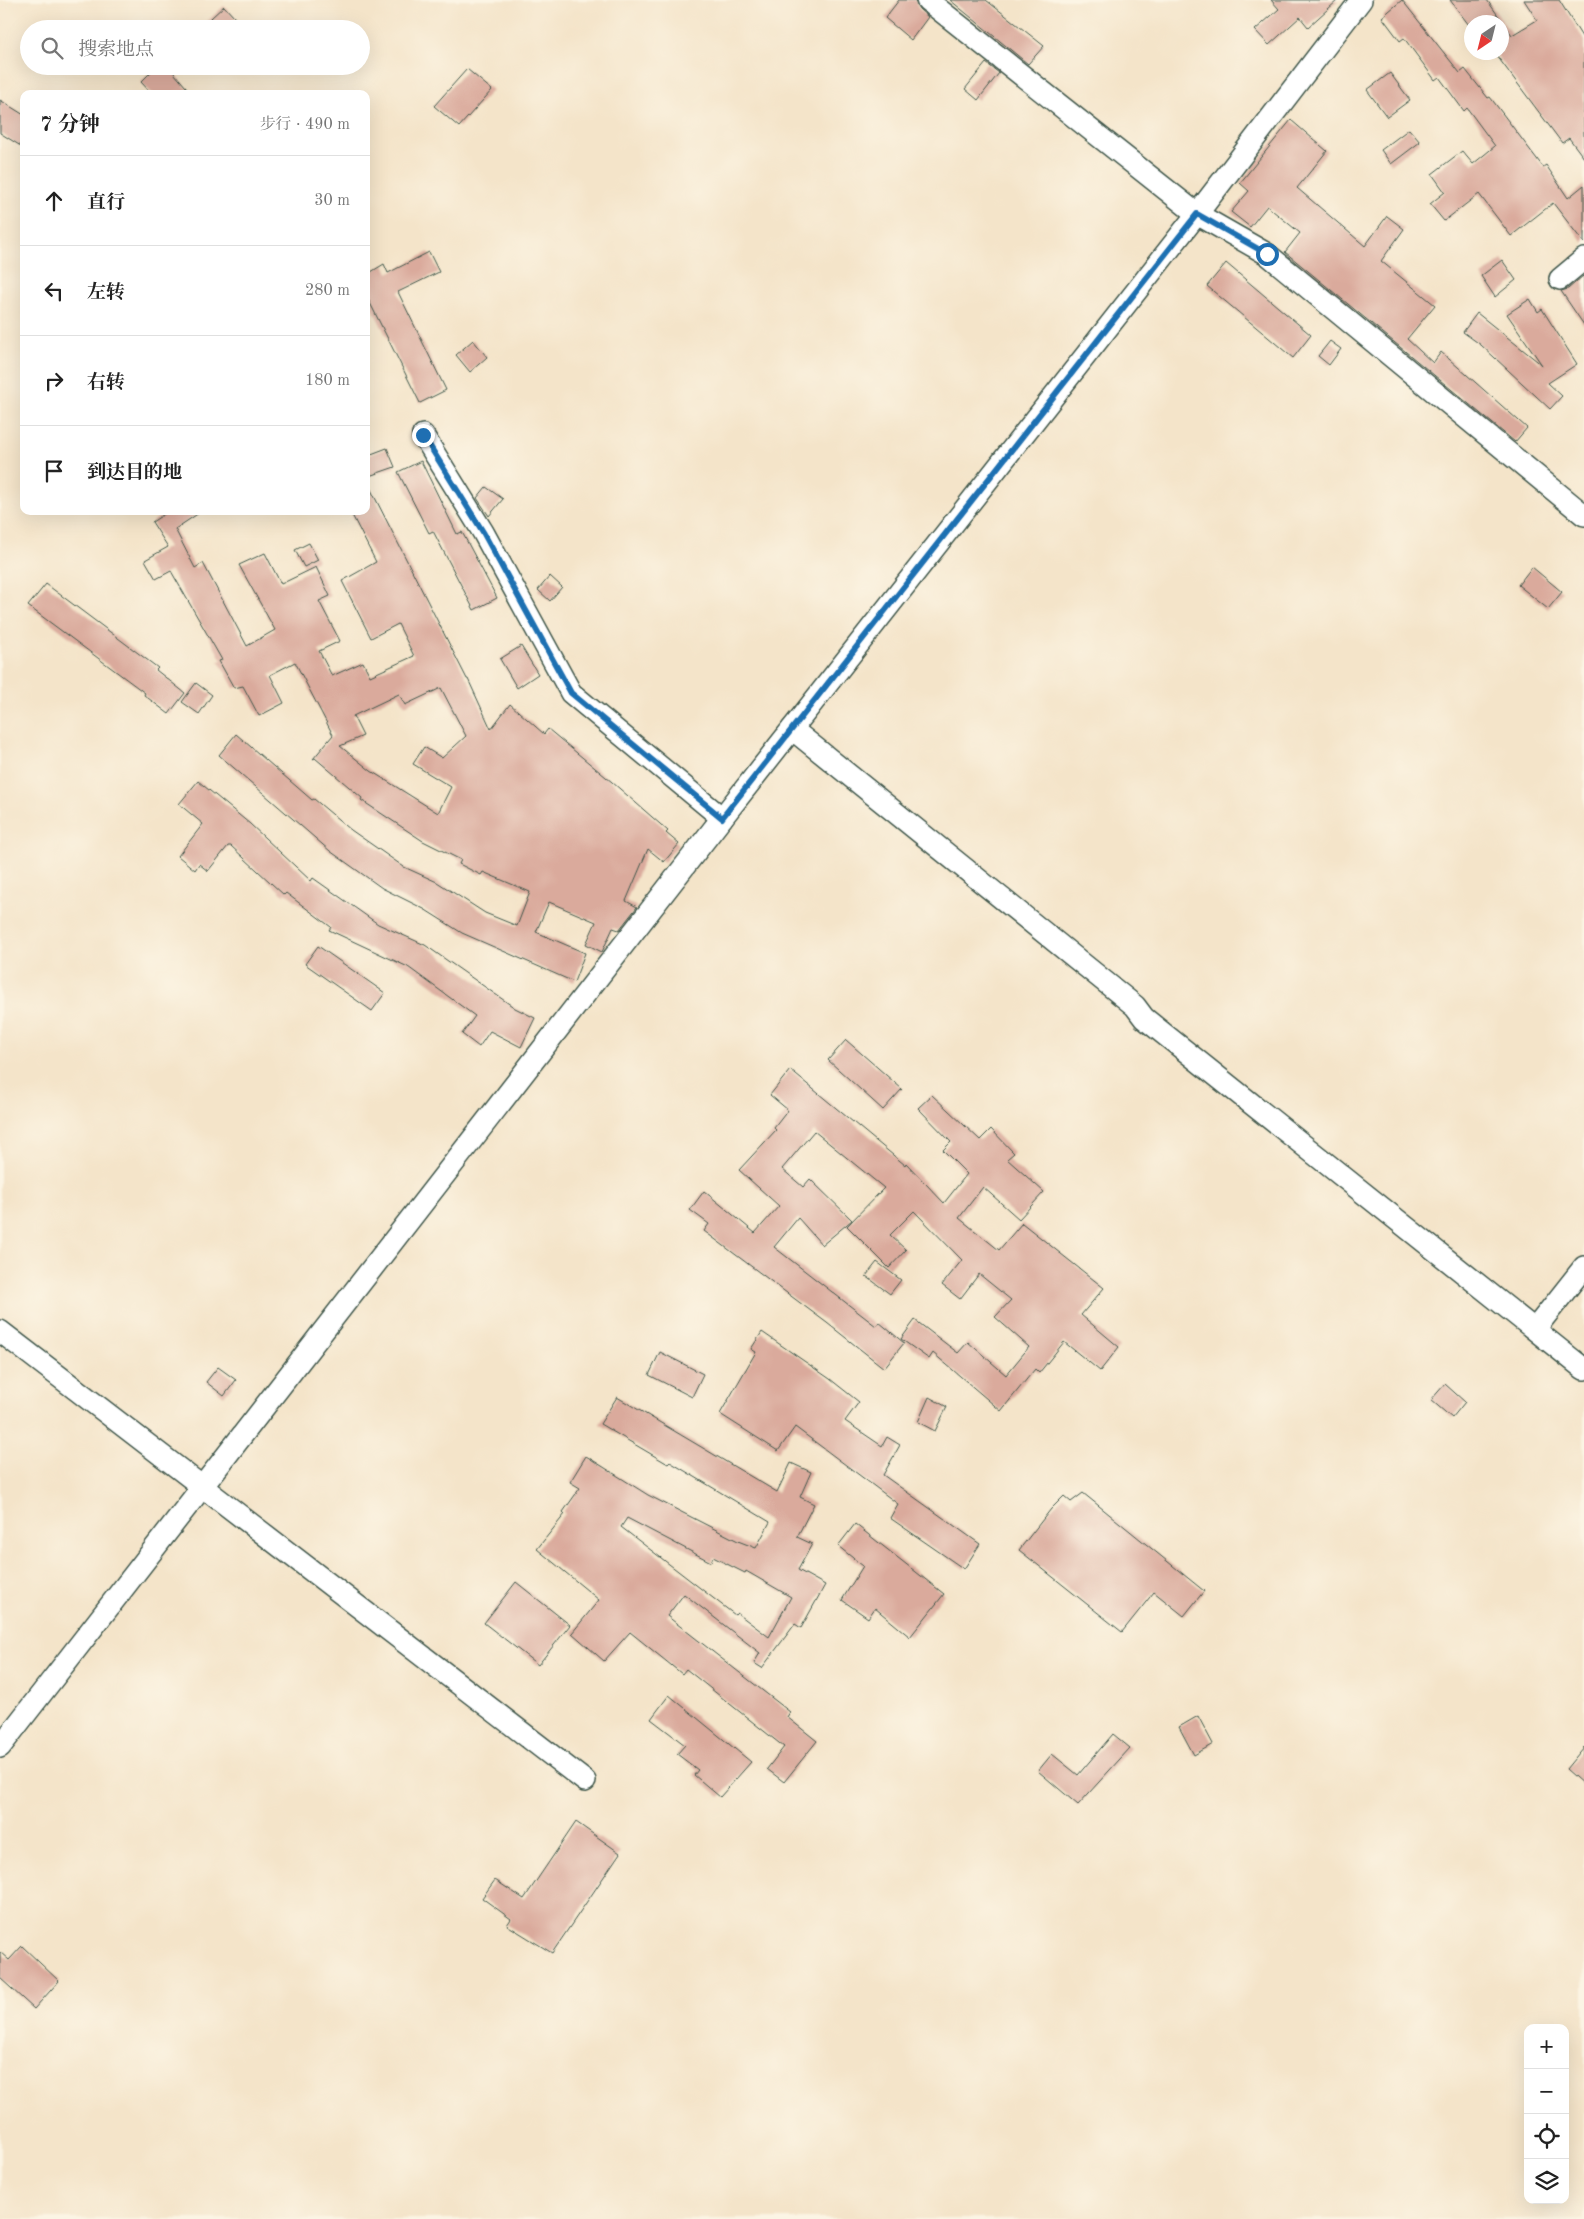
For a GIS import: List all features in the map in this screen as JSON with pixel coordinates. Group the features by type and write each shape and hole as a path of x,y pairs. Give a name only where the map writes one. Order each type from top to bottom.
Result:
{"street":[{"path":"928,0 1197,214 1267,254 1584,515"},
{"path":"0,1747 722,818 1197,214 1361,0"},
{"path":"1560,279 1584,259"},
{"path":"423,435 483,532 571,693 722,818"},
{"path":"792,729 1135,1006 1144,1018 1584,1369"},
{"path":"1535,1329 1584,1267"},
{"path":"0,1331 203,1485 585,1781"}],"building":[{"path":"899,0 915,0 919,9 928,17 911,40 885,18"},
{"path":"950,0 986,0 1044,46 1028,64"},
{"path":"1271,0 1338,0 1308,27 1300,17 1269,45 1255,30 1279,9"},
{"path":"1402,0 1460,73 1465,69 1488,98 1490,97 1543,167 1546,165 1568,198 1584,185 1584,243 1553,203 1511,236 1479,194 1444,221 1430,204 1445,192 1432,174 1462,151 1473,164 1495,146 1467,108 1464,111 1439,77 1435,80 1404,38 1400,41 1382,17"},
{"path":"1450,0 1487,0 1498,15 1464,15 1464,18"},
{"path":"1524,0 1559,0 1584,40 1584,158 1569,138 1562,143 1500,60 1509,60 1509,31 1512,35 1537,20"},
{"path":"224,6 237,20 209,20"},
{"path":"986,63 999,73 978,100 965,89"},
{"path":"467,69 492,90 459,127 434,106"},
{"path":"1390,73 1410,100 1387,117 1367,90"},
{"path":"148,75 176,75 189,90 148,90 141,82"},
{"path":"0,100 20,112 20,146 0,133"},
{"path":"1291,120 1327,151 1297,188 1365,246 1387,216 1404,229 1381,261 1435,305 1407,339 1433,363 1441,352 1527,428 1515,442 1285,252 1300,233 1267,206 1250,227 1231,212 1249,191 1240,183"},
{"path":"1409,129 1420,142 1391,164 1381,150"},
{"path":"429,252 439,272 398,292 446,390 420,403 370,303 370,273 384,264 388,273"},
{"path":"1502,260 1516,280 1495,297 1481,276"},
{"path":"1226,263 1311,335 1293,358 1207,286"},
{"path":"1583,276 1584,325 1561,291 1568,289"},
{"path":"1530,299 1538,312 1542,309 1577,364 1548,383 1562,396 1550,409 1481,345 1463,332 1477,313 1542,365 1507,314"},
{"path":"473,340 487,357 470,372 456,355"},
{"path":"1330,341 1341,349 1329,365 1318,356"},
{"path":"387,448 395,467 370,476 370,454"},
{"path":"421,461 457,534 462,532 497,598 474,610 433,531 429,533 398,472"},
{"path":"486,487 503,499 489,516 477,498"},
{"path":"370,488 468,679 491,729 510,704 544,734 548,729 612,782 668,831 666,833 679,844 664,862 648,849 626,901 637,907 619,930 613,928 602,952 586,944 596,922 549,902 536,932 585,953 574,982 462,933 424,909 382,888 330,851 219,755 236,734 312,800 314,799 351,830 404,867 437,882 485,913 517,926 530,892 483,872 481,875 459,864 461,860 423,841 361,800 362,798 315,758 313,759 333,735 295,662 270,675 284,703 259,716 243,686 234,688 219,661 222,660 171,571 156,579 145,560 168,547 152,522 163,515 196,515 175,529 195,568 203,563 247,646 275,630 239,565 265,553 281,584 316,567 330,596 319,601 340,641 319,651 332,676 363,662 370,676 414,656 398,624 371,638 342,581 376,562 352,515 370,515","holes":["441,688 466,736 442,758 424,747 413,764 451,787 438,813 371,771 340,746 363,736 353,716 399,694 405,705"]},
{"path":"309,543 318,560 304,567 295,550"},
{"path":"1532,567 1562,592 1548,609 1518,585"},
{"path":"550,576 562,587 550,601 538,590"},
{"path":"46,584 158,668 156,670 185,693 169,714 144,695 145,693 28,606"},
{"path":"521,646 538,674 517,688 500,659"},
{"path":"196,683 212,695 199,714 182,702"},
{"path":"198,781 250,824 311,881 313,878 378,924 425,945 515,1008 535,1018 521,1047 490,1031 479,1047 462,1034 475,1016 408,967 329,930 331,927 286,893 284,895 231,846 228,846 208,871 199,864 195,870 178,856 203,824 179,804"},
{"path":"318,946 385,993 372,1011 305,964"},
{"path":"846,1040 902,1089 883,1110 828,1060"},
{"path":"790,1070 905,1165 906,1163 944,1203 967,1174 943,1150 951,1142 918,1108 932,1095 980,1140 991,1129 1014,1153 1007,1159 1044,1192 1019,1219 983,1187 959,1218 999,1250 1022,1223 1104,1288 1081,1315 1119,1347 1100,1371 1064,1342 1039,1373 1035,1369 1001,1411 933,1353 929,1359 901,1339 915,1320 958,1353 968,1342 1006,1375 1029,1347 995,1317 1011,1300 979,1274 960,1299 942,1285 962,1260 914,1211 890,1235 906,1250 889,1268 847,1226 884,1188 814,1131 782,1169 803,1187 810,1179 852,1220 822,1245 798,1218 774,1247 876,1326 879,1322 904,1343 884,1368 704,1231 709,1224 690,1210 704,1191 755,1233 779,1206 739,1170 776,1130 774,1128 788,1110 770,1095"},
{"path":"877,1262 901,1280 890,1294 866,1276"},
{"path":"762,1332 830,1379 859,1402 845,1421 882,1446 887,1437 900,1445 883,1475 980,1544 964,1569 890,1518 898,1504 795,1427 778,1451 720,1414 756,1352 751,1349"},
{"path":"660,1352 703,1374 692,1397 649,1375"},
{"path":"218,1367 236,1380 224,1396 206,1382"},
{"path":"1445,1384 1465,1402 1452,1418 1431,1400"},
{"path":"617,1397 777,1492 791,1463 811,1472 800,1497 814,1504 797,1537 812,1544 798,1570 825,1585 801,1628 795,1624 762,1668 754,1663 760,1653 684,1594 667,1616 790,1712 787,1717 817,1741 784,1782 767,1769 784,1747 686,1669 682,1674 630,1632 604,1661 572,1633 599,1600 537,1549 565,1514 563,1512 580,1488 570,1482 586,1456 648,1495 738,1541 756,1548 770,1522 670,1462 668,1464 600,1424","holes":["627,1518 711,1562 713,1557 745,1573 746,1571 791,1597 769,1637 737,1613 735,1615 621,1527"]},
{"path":"929,1397 947,1407 935,1431 918,1422"},
{"path":"1083,1493 1204,1591 1184,1616 1154,1592 1122,1632 1019,1550 1051,1509 1064,1496 1071,1502"},
{"path":"855,1524 944,1594 910,1637 875,1608 868,1618 842,1600 863,1566 838,1546"},
{"path":"516,1582 570,1625 538,1665 484,1623"},
{"path":"669,1695 751,1762 720,1797 694,1775 698,1770 677,1754 685,1745 651,1719"},
{"path":"1198,1716 1213,1744 1194,1755 1179,1727"},
{"path":"1113,1734 1130,1748 1078,1805 1038,1771 1052,1754 1078,1775"},
{"path":"1584,1747 1584,1785 1566,1769"},
{"path":"576,1822 620,1853 552,1953 507,1925 511,1919 482,1898 495,1880 524,1899"},
{"path":"22,1946 59,1981 34,2009 0,1978 0,1952 9,1960"}],"route":[{"path":"423,435 483,532 571,693 722,818 1197,214 1267,254"}]}
